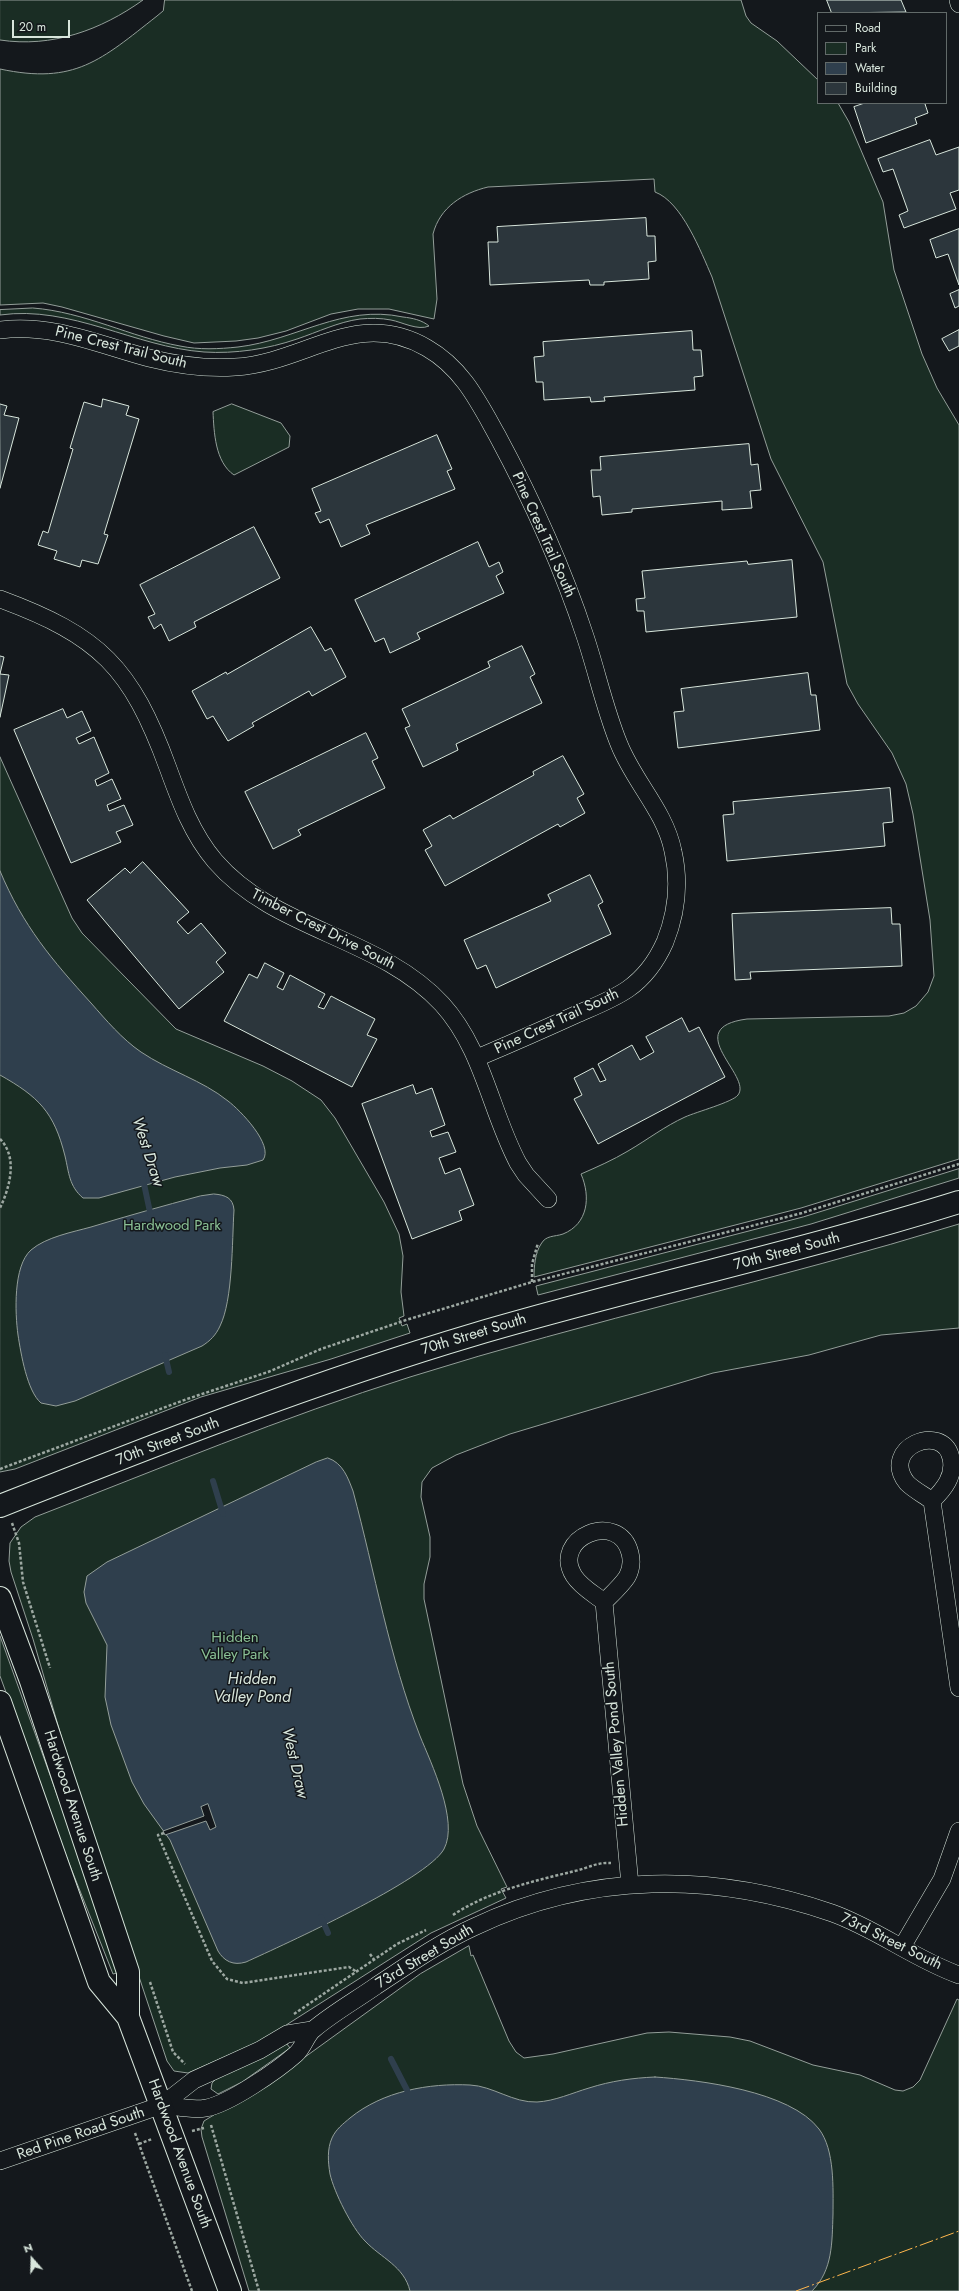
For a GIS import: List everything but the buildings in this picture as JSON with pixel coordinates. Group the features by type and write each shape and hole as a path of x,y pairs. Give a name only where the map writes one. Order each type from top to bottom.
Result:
{"street":[{"path":"958,0 959,4"},
{"name":"Pine Crest Trail South","path":"0,330 47,329 172,363 212,368 244,367 265,363 298,354 348,335 389,334 412,341 442,357 457,371 472,391 510,460 547,535 586,637 617,740 628,764 665,824 672,844 677,875 676,904 670,930 658,956 641,978 611,999 477,1058"},
{"name":"Timber Crest Drive South","path":"0,599 35,612 69,629 99,651 120,672 144,709 195,833 211,856 228,875 244,889 268,905 356,946 415,981 435,997 457,1022 477,1058 514,1155 526,1176 548,1199"},
{"name":"70th Street South","path":"0,1506 189,1434 430,1348 561,1310 782,1254 959,1202"},
{"path":"932,1501 959,1688"},
{"name":"Hardwood Avenue South","path":"0,1598 31,1681 128,1972 128,2017"},
{"name":"Hidden Valley Pond South","path":"604,1602 630,1885"},
{"name":"Hardwood Avenue South","path":"0,1702 99,1982 128,2017 230,2291"},
{"path":"902,1946 942,1879 959,1831"},
{"name":"73rd Street South","path":"162,2106 205,2108 229,2099 298,2052 312,2030 421,1956 482,1923 527,1906 558,1897 630,1885 698,1884 761,1892 841,1916 959,1974"},
{"name":"73rd Street South","path":"162,2106 194,2080 260,2050 287,2034 312,2030"},
{"name":"Red Pine Road South","path":"0,2162 162,2106"}],"path":[{"path":"0,1138 6,1147 10,1167 8,1185 0,1208"},
{"path":"0,1469 187,1399 268,1372 327,1347 406,1320 532,1282 802,1213 959,1164"},
{"path":"532,1282 532,1264 538,1243"},
{"path":"164,1833 158,1835 204,1946 217,1969 227,1979 243,1983 349,1967 357,1972"},
{"path":"370,1954 375,1961"},
{"path":"212,2125 259,2291"},
{"path":"139,2144 192,2291"}],"green space":[{"path":"0,0 143,0 127,11 93,28 57,39 19,42 0,40"},
{"path":"165,0 741,0 746,16 751,23 777,41 817,79 817,104 839,104 849,122 883,202 894,270 922,354 937,388 959,425 959,1159 801,1208 534,1277 536,1256 543,1241 545,1239 563,1234 578,1224 582,1217 585,1209 586,1192 581,1174 635,1147 678,1121 690,1115 729,1101 738,1095 740,1087 736,1076 718,1042 719,1032 728,1024 747,1019 889,1016 904,1013 916,1006 928,992 934,976 930,920 913,814 906,784 892,753 858,704 847,684 823,562 771,459 712,277 690,229 682,217 665,197 655,192 654,179 488,187 461,197 441,216 436,224 433,234 437,299 434,319 389,309 358,309 331,314 286,331 258,338 236,341 194,343 43,303 0,305 0,69 26,73 48,74 68,71 86,65 119,45 163,11"},
{"path":"33,308 71,314 161,342 202,349 231,348 260,343 280,338 320,324 360,315 381,314 406,317 420,321 429,326 415,327 383,319 360,319 344,322 286,343 263,348 228,352 204,352 178,349 78,321 52,316 26,314 0,315 0,310"},
{"path":"232,404 281,423 290,436 289,447 234,475 219,455 215,437 213,412"},
{"name":"Hardwood Park","path":"0,757 72,918 82,933 176,1029 263,1066 292,1081 321,1100 335,1118 384,1202 399,1234 403,1256 401,1292 404,1316 399,1318 402,1326 407,1324 410,1333 331,1359 201,1397 15,1469 0,1472"},
{"path":"959,1169 959,1178 811,1224 538,1295 536,1286 803,1217"},
{"name":"Hidden Valley Park","path":"959,1224 959,1328 881,1335 809,1355 713,1373 510,1434 456,1455 432,1468 422,1482 421,1497 430,1537 430,1557 424,1584 424,1599 463,1784 477,1826 507,1887 501,1889 506,1898 431,1933 261,2041 188,2073 174,2071 167,2061 75,1784 33,1639 11,1572 9,1561 10,1543 21,1527 35,1517 221,1444 315,1409 410,1377 478,1356 822,1264"},
{"path":"0,1636 68,1825 117,1973 113,1974 61,1843 0,1676"},
{"path":"469,1946 471,1956 473,1955 509,2041 516,2052 524,2058 553,2054 647,2033 669,2032 730,2037 750,2041 813,2065 860,2075 895,2090 903,2091 913,2087 920,2080 957,1999 959,2000 959,2291 249,2291 202,2137 201,2129 204,2121 287,2070 420,1974"},
{"path":"287,2044 290,2048 242,2082 218,2094 211,2089 212,2083 217,2078"}],"water":[{"path":"0,871 18,909 40,942 51,957 108,1023 141,1052 207,1087 233,1106 254,1128 260,1137 264,1146 265,1154 263,1160 247,1165 220,1168 175,1177 99,1198 83,1198 78,1193 70,1179 61,1141 50,1117 35,1099 14,1083 0,1075"},
{"path":"214,1194 222,1195 228,1198 232,1203 234,1210 230,1286 224,1315 215,1335 202,1346 75,1401 56,1406 41,1403 36,1397 28,1381 18,1335 16,1303 18,1278 25,1257 37,1245 60,1236 200,1196"},
{"name":"Hidden Valley Pond","path":"328,1458 338,1463 347,1476 353,1491 383,1614 400,1676 409,1706 442,1792 448,1823 448,1837 444,1849 432,1862 384,1894 320,1927 246,1962 233,1963 223,1958 218,1951 170,1840 144,1804 132,1782 111,1725 105,1697 107,1645 86,1603 84,1592 87,1576 107,1562 316,1462"},
{"path":"655,2077 719,2085 766,2097 787,2105 805,2116 819,2129 828,2148 832,2170 833,2214 828,2265 819,2283 812,2291 410,2291 403,2275 371,2247 360,2235 344,2209 332,2182 328,2156 330,2142 336,2132 345,2122 363,2109 392,2095 423,2087 470,2085 487,2088 520,2100 537,2102 557,2098 613,2082"}],"pier":[{"path":"208,1804 216,1827 210,1830 206,1821 165,1835 163,1831 204,1816 201,1807"}],"waterway":[{"name":"West Draw","path":"143,1179 151,1217"},
{"name":"West Draw","path":"165,1355 169,1372"},
{"name":"West Draw","path":"213,1481 223,1514"},
{"name":"West Draw","path":"321,1917 328,1933"},
{"path":"391,2059 407,2090"}],"power":[{"path":"796,2291 959,2231"}]}
